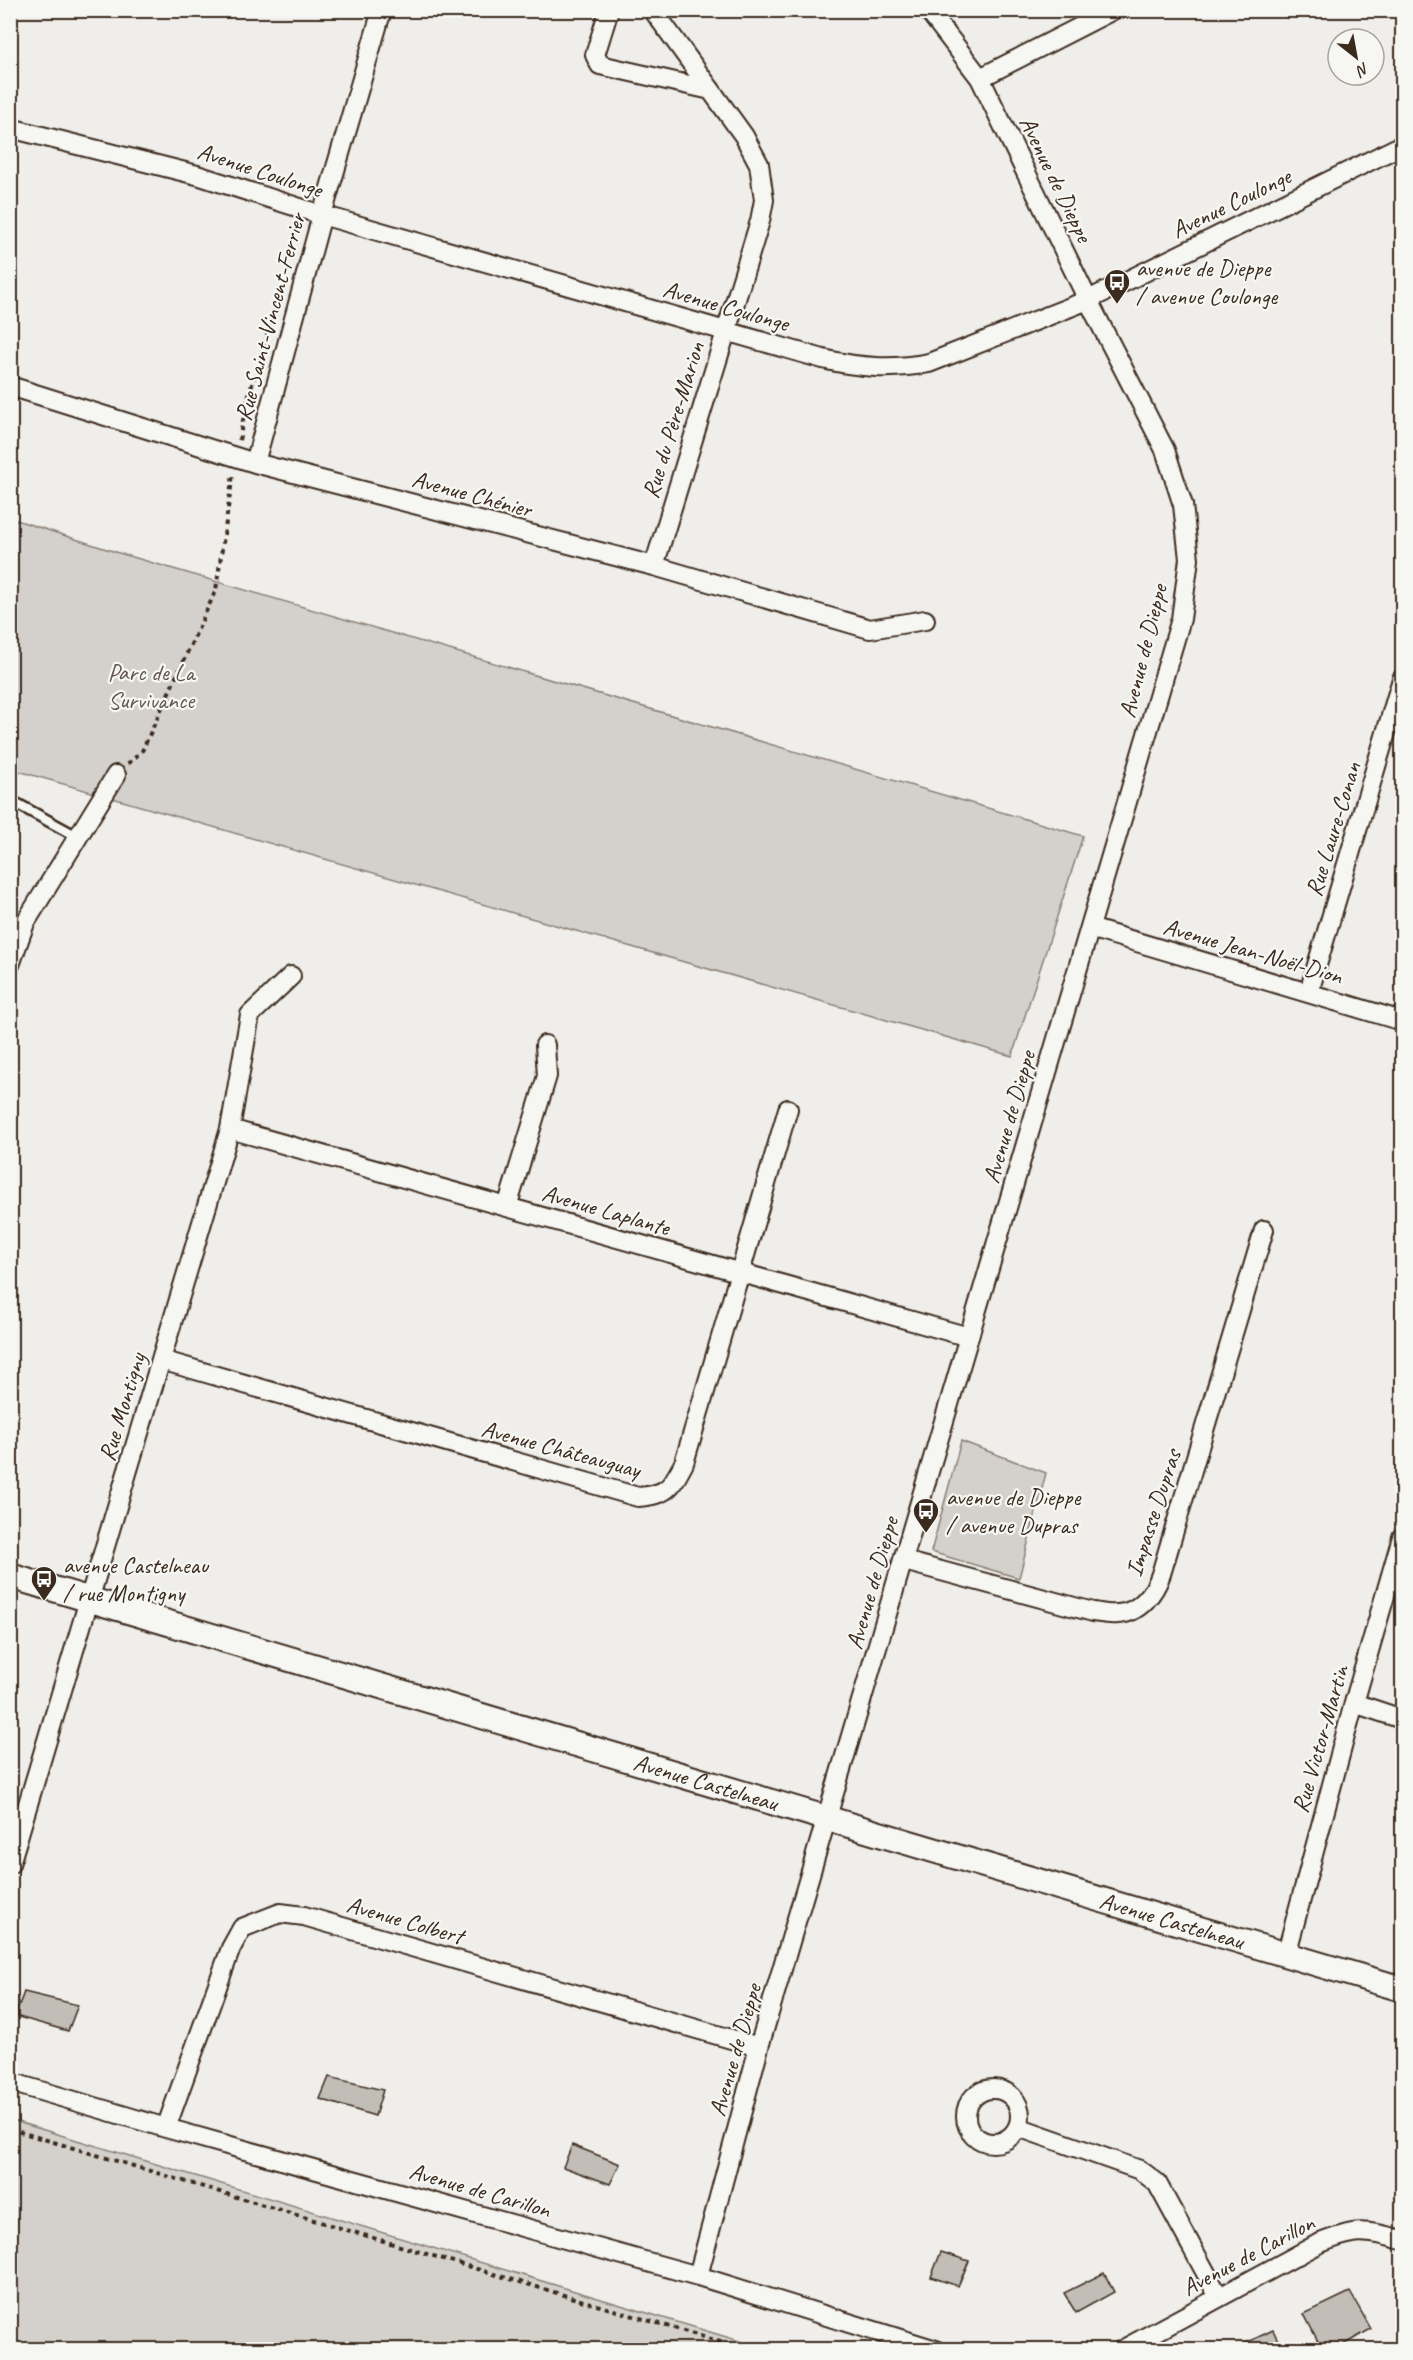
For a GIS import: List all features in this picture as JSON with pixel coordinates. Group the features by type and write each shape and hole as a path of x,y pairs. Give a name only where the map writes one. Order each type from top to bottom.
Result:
{"street":[{"name":"Rue Saint-Vincent-Ferrier","path":"255,463 322,215 381,10"},
{"path":"609,10 595,55 600,65 711,90"},
{"name":"Rue du Père-Marion","path":"653,10 744,136 759,164 764,200 654,566"},
{"name":"Avenue de Dieppe","path":"698,2276 759,2047 1181,619 1189,559 1183,505 1166,450 1088,300 980,78 928,10"},
{"path":"980,78 1113,10"},
{"name":"Avenue Coulonge","path":"10,128 197,175 322,215 852,366 901,368 929,363 962,352 1088,300 1402,145"},
{"name":"Avenue Chénier","path":"10,386 255,463 654,566 870,629 925,620"},
{"name":"Rue Laure-Conan","path":"1309,992 1402,679"},
{"path":"10,965 25,923 116,775"},
{"name":"Avenue Jean-Noël-Dion","path":"1090,928 1402,1021"},
{"name":"Rue Montigny","path":"10,1864 230,1129 250,1015 291,976"},
{"path":"507,1207 547,1076 545,1045"},
{"name":"Avenue Châteauguay","path":"161,1359 638,1497 657,1496 671,1485 684,1463 788,1109"},
{"name":"Avenue Laplante","path":"230,1129 969,1337"},
{"name":"Impasse Dupras","path":"904,1561 1093,1612 1120,1615 1137,1607 1156,1589 1264,1230"},
{"name":"Rue Victor-Martin","path":"1286,1955 1354,1703 1402,1537"},
{"name":"Avenue Castelneau","path":"10,1576 1402,1989"},
{"path":"1354,1703 1402,1719"},
{"name":"Avenue Colbert","path":"166,2128 231,1948 242,1928 280,1913 304,1916 759,2047"},
{"name":"Avenue de Carillon","path":"10,2082 166,2128 698,2276 936,2349"},
{"path":"1018,2127 1140,2169 1157,2183 1219,2297"},
{"name":"Avenue de Carillon","path":"1122,2349 1318,2244 1348,2232 1376,2232 1402,2240"}],"lane":[{"path":"10,800 78,837"}],"path":[{"path":"10,2129 747,2349"}],"green space":[{"name":"Parc de La Survivance","path":"10,518 119,553 1083,836 1012,1056 11,769"},
{"path":"961,1441 1046,1473 1019,1578 931,1552"},
{"path":"11,2120 766,2349 11,2349"}],"building":[{"path":"24,1992 78,2005 68,2031 15,2016"},
{"path":"329,2077 383,2090 375,2116 320,2099"},
{"path":"572,2145 620,2164 610,2184 563,2167"},
{"path":"941,2252 969,2261 958,2286 931,2277"},
{"path":"1104,2273 1114,2292 1076,2313 1064,2293"},
{"path":"1350,2292 1371,2329 1336,2349 1322,2349 1304,2314"},
{"path":"1273,2330 1282,2349 1233,2349"}],"place":[{"name":"avenue de Dieppe / avenue Coulonge","path":"1117,305"},
{"name":"avenue de Dieppe / avenue Dupras","path":"926,1534"},
{"name":"avenue Castelneau / rue Montigny","path":"44,1602"}]}
